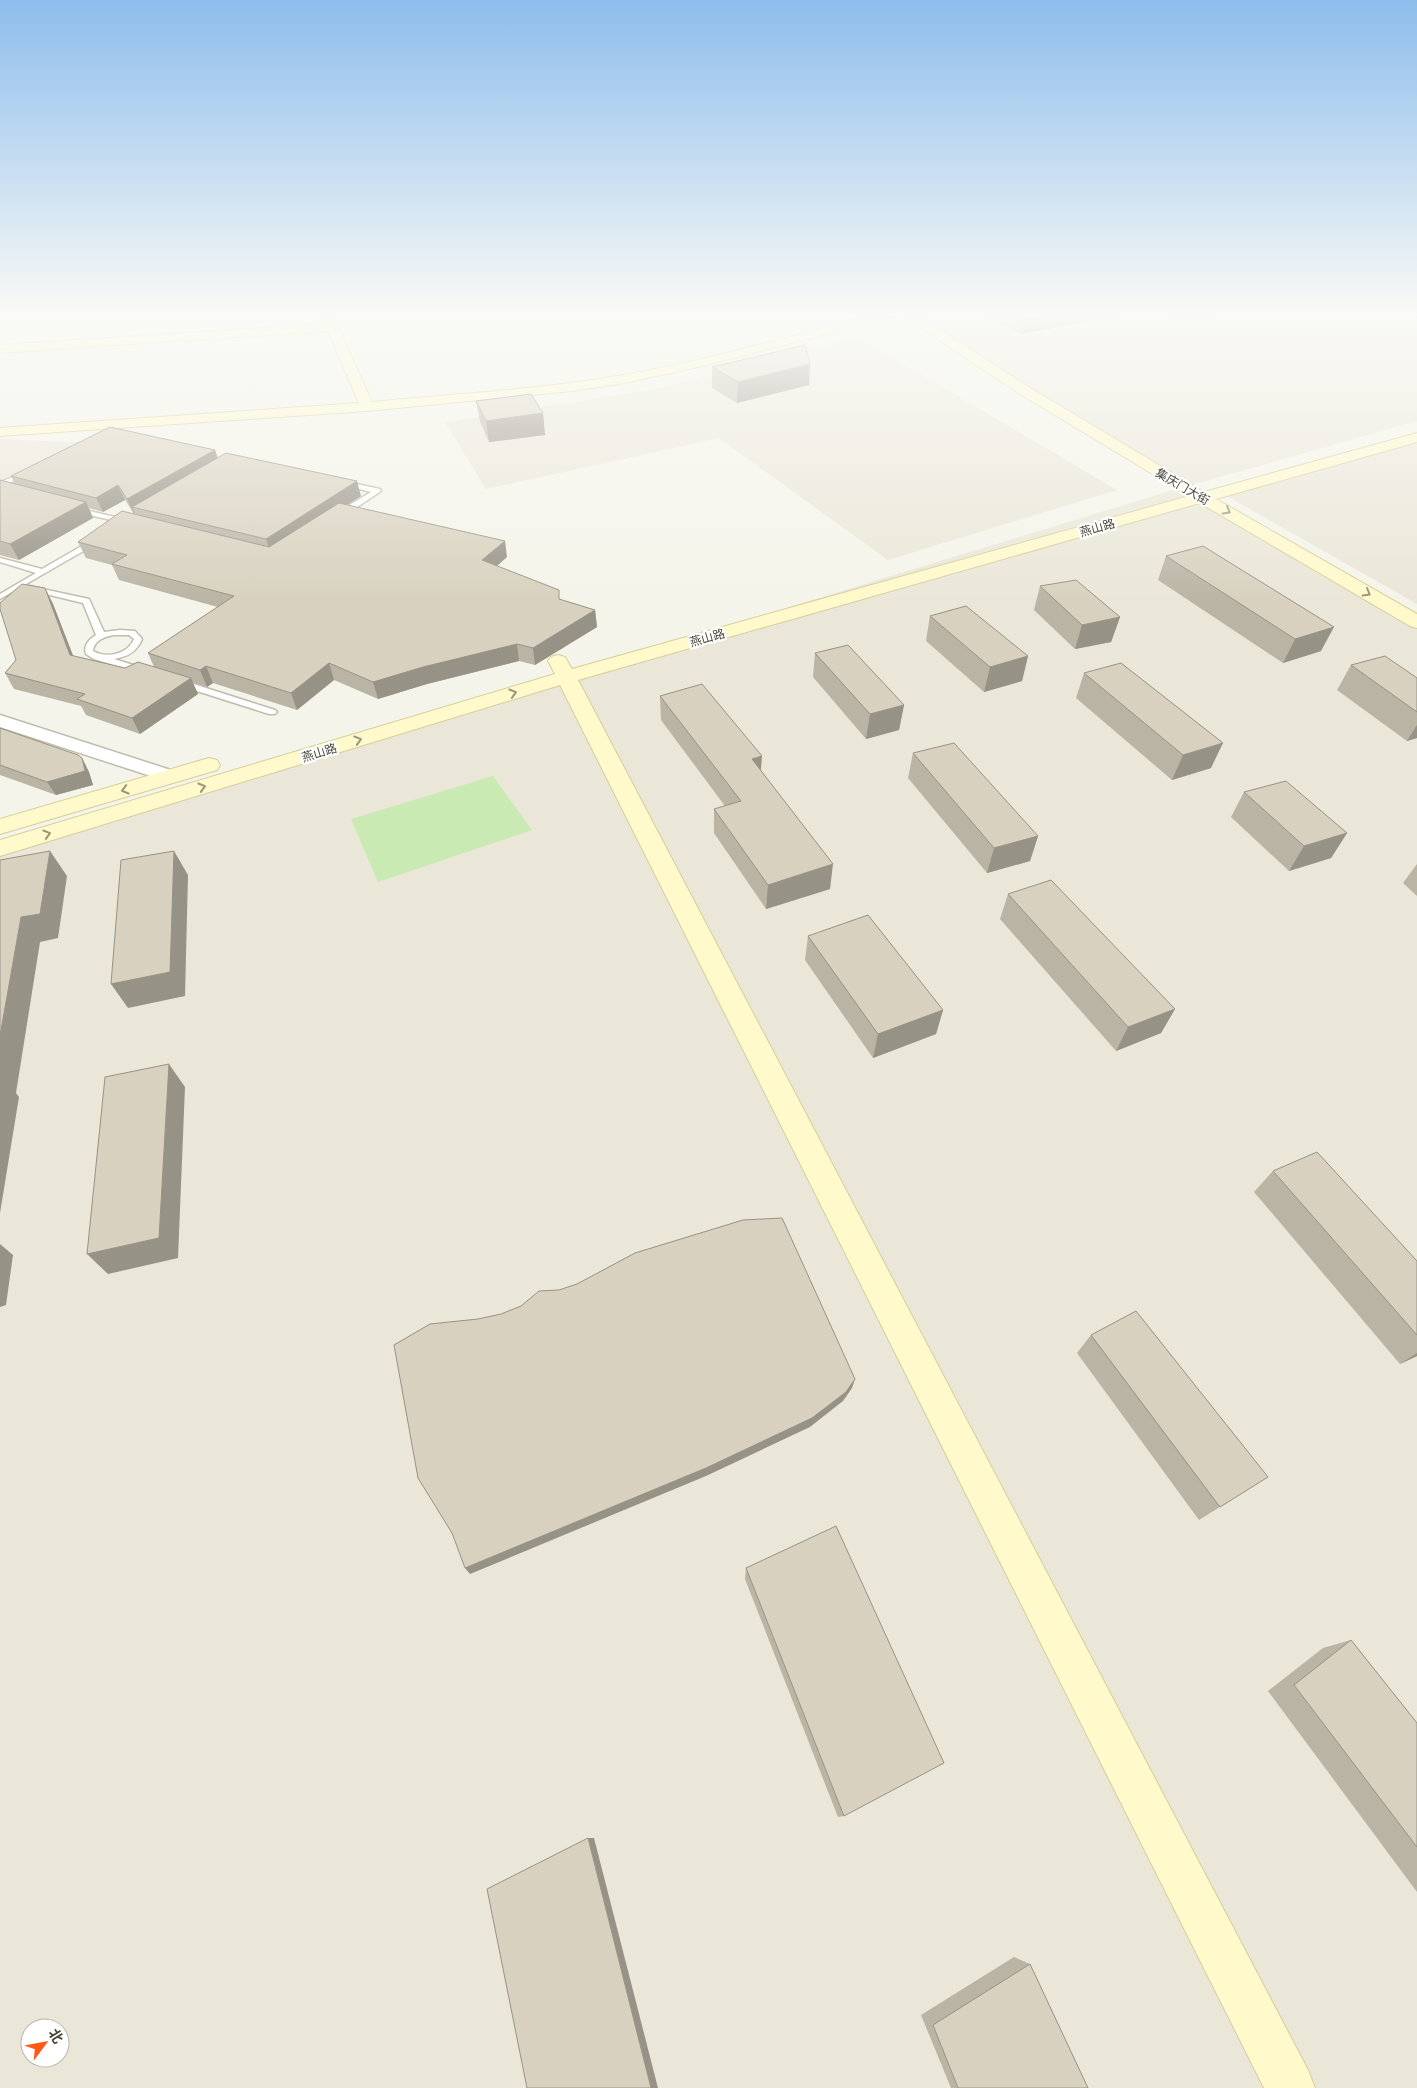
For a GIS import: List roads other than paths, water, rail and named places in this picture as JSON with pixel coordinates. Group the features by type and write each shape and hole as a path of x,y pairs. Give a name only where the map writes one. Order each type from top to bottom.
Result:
{"street":[{"path":"0,432 346,408"},
{"name":"集庆门大街","path":"1054,408 1184,487"},
{"name":"燕山路","path":"0,848 562,669 1184,487 1209,490 1417,421"},
{"name":"燕山路","path":"501,678 562,669 1209,490 1417,437"},
{"name":"集庆门大街","path":"1209,490 1383,584"},
{"name":"集庆门大街","path":"1209,490 1417,622"},
{"path":"562,669 1290,2088"},
{"path":"0,721 170,776"},
{"path":"0,827 227,760"}],"lane":[{"path":"0,485 37,469"},
{"path":"336,517 377,491 339,483"},
{"path":"0,490 9,492"},
{"path":"65,506 130,523 138,522"},
{"path":"121,528 130,523"},
{"path":"0,597 104,538"},
{"path":"0,560 43,572"},
{"path":"19,586 86,601 101,636"},
{"path":"97,657 112,657 128,652 138,644 138,639 132,633 125,632 101,636 90,644 89,652 97,657 152,674"},
{"path":"171,680 272,712"}]}
